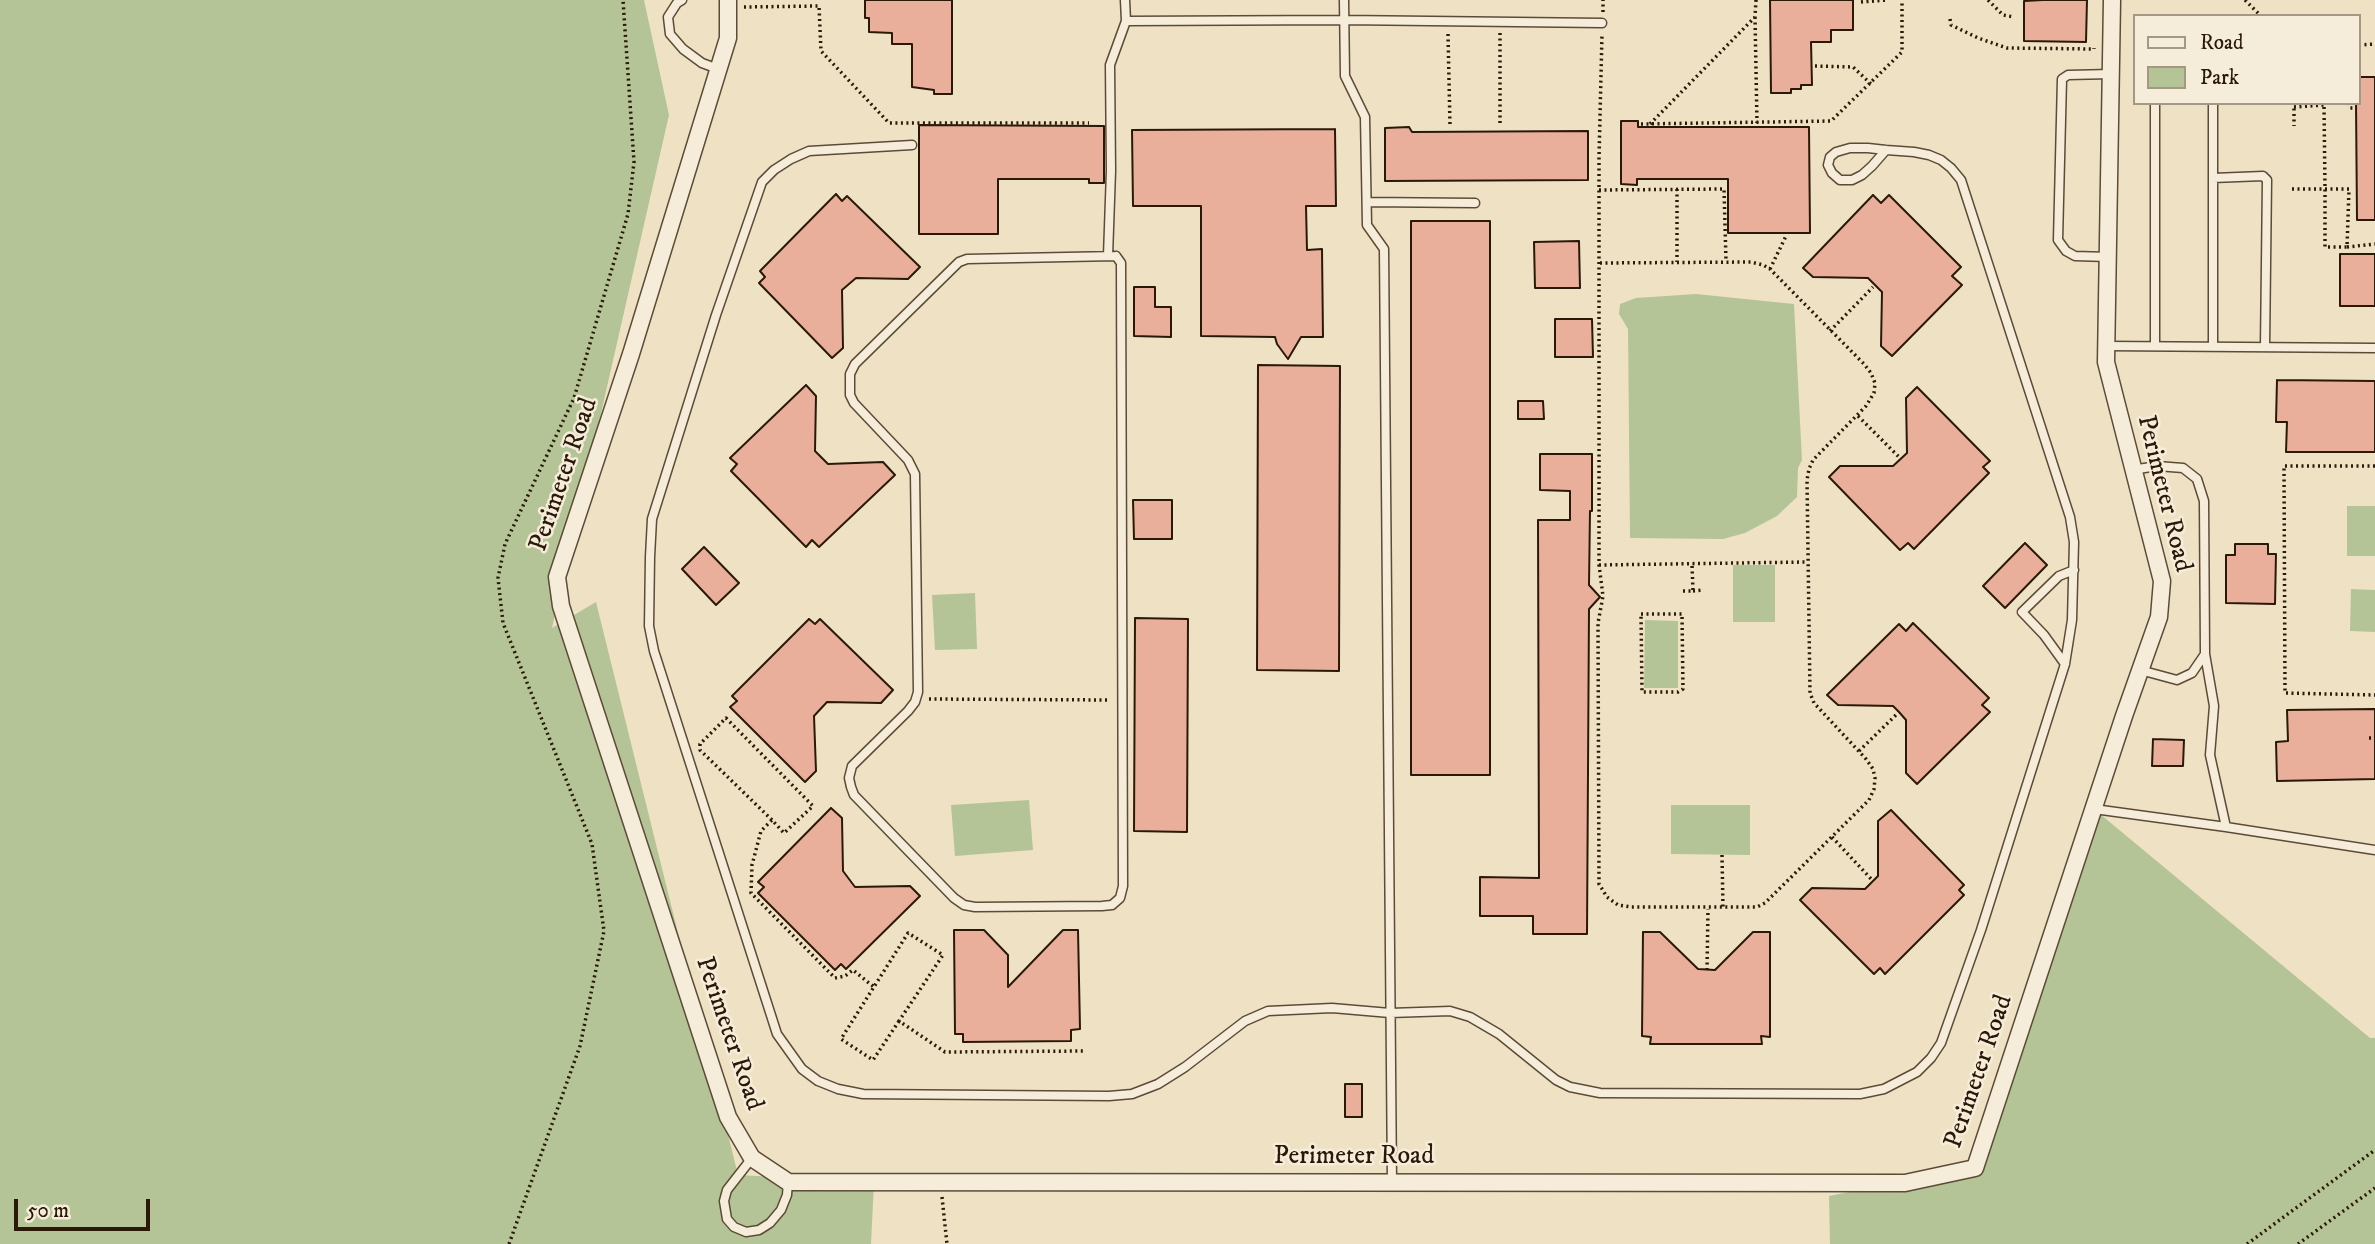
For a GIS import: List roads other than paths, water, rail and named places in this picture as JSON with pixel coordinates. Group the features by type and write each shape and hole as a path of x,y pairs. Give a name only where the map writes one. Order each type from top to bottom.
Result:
{"street":[{"name":"Perimeter Road","path":"728,4 728,38 631,354 557,577 561,606 723,1104 752,1158 788,1182 1905,1183 1975,1168 2159,617 2162,581 2106,362 2112,0"}],"lane":[{"path":"682,0 668,17 670,34 683,50 702,63 718,69"},
{"path":"1108,256 1111,171 1110,65 1126,21 1125,0"},
{"path":"1344,0 1345,76 1365,117 1367,225 1384,249 1392,1182"},
{"path":"1126,21 1602,23"},
{"path":"2108,257 2075,256 2066,251 2059,240 2059,212 2062,79 2068,75 2111,74"},
{"path":"2155,105 2155,346"},
{"path":"2213,105 2213,347"},
{"path":"912,145 809,151 774,170 762,182 716,315 652,519 649,626 654,651 777,1034 802,1069 818,1081 838,1089 863,1094 1132,1094 1158,1084 1245,1021 1268,1011 1332,1008 1390,1013 1450,1011 1469,1017 1499,1034 1556,1080 1583,1091 1633,1094 1860,1094 1884,1089 1917,1072 1931,1059 1941,1043 1981,930 2065,664 2072,620 2074,542 2070,517 1961,180 1941,160 1922,153 1886,150 1850,148 1836,152 1830,157 1828,165 1840,180 1852,180 1862,175 1886,150"},
{"path":"2213,178 2263,176 2267,180 2265,347"},
{"path":"1367,202 1475,203"},
{"path":"1108,256 1116,256 1121,262 1123,886 1120,898 1112,905 964,905 954,898 854,795 850,787 852,766 908,711 918,692 915,474 908,460 854,403 850,395 850,374 855,364 959,262 967,259 1108,256"},
{"path":"2106,346 2375,348"},
{"path":"2132,470 2157,466 2183,468 2197,479 2204,501 2205,654 2214,706 2210,755 2226,827"},
{"path":"2065,664 2044,635 2022,612 2059,576 2074,570"},
{"path":"2140,670 2177,680 2192,673 2205,654"},
{"path":"2094,809 2375,850"},
{"path":"752,1158 727,1190 724,1201 727,1219 734,1227 746,1232 758,1230 770,1223 781,1210 787,1195 788,1182"}]}
